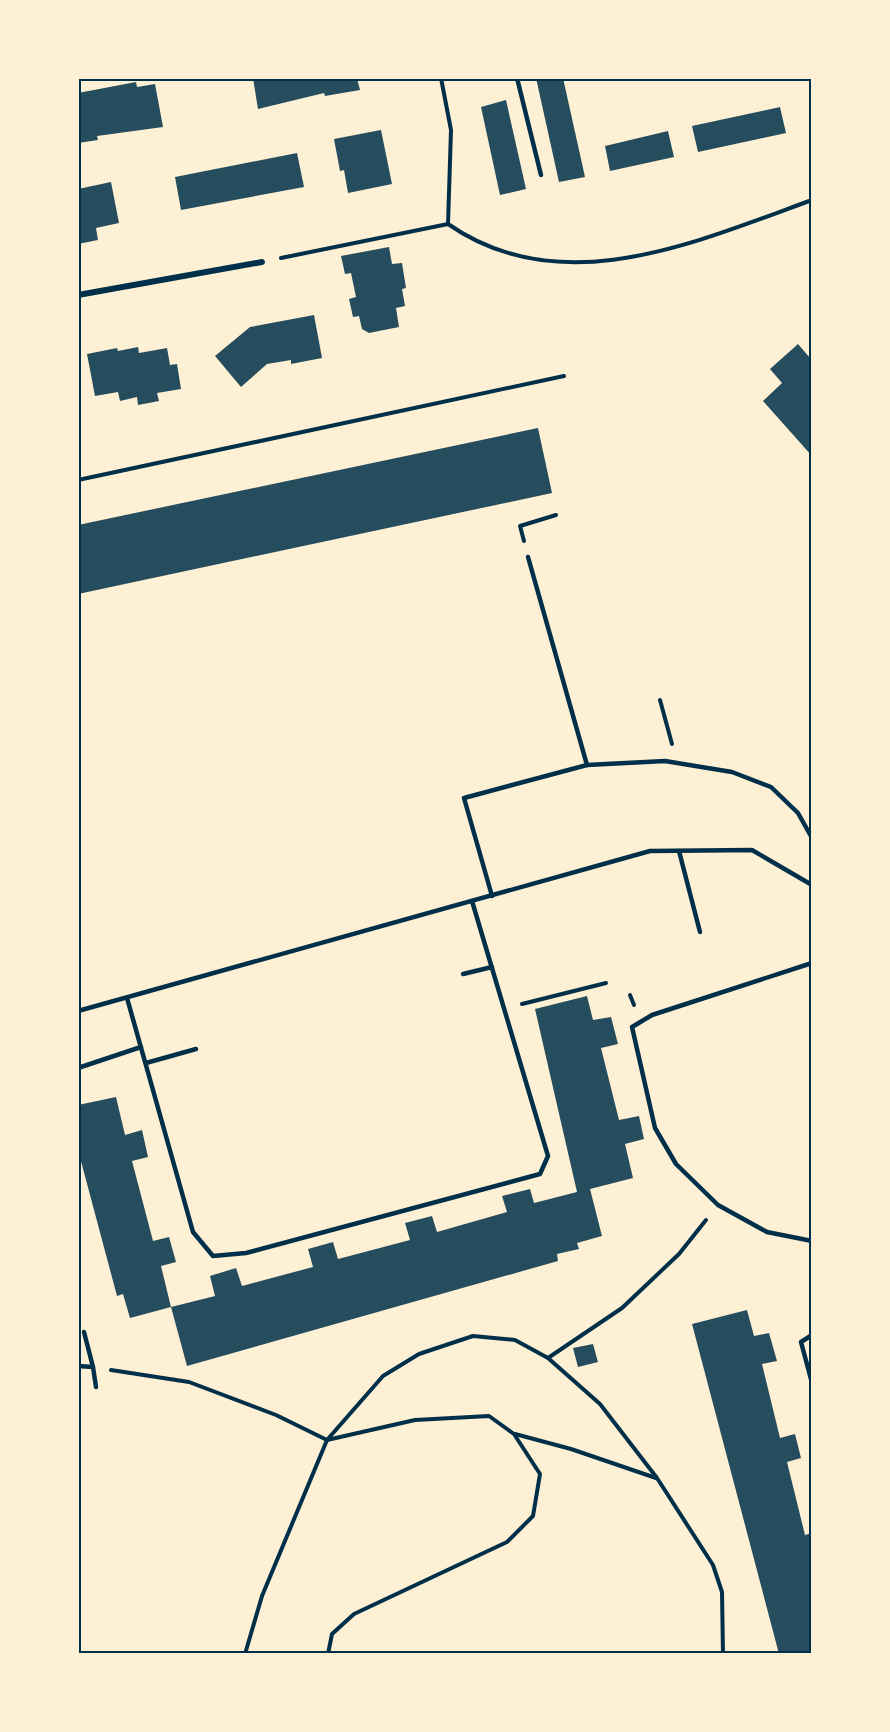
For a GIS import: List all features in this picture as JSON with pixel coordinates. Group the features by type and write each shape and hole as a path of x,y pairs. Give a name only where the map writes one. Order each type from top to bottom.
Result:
{"street":[{"path":"78,295 262,262"}],"lane":[{"path":"517,78 541,175"},
{"path":"528,557 587,765"},
{"path":"492,896 464,798 587,765 665,760 732,772 771,787 798,813 812,838"},
{"path":"78,1011 650,851 752,850 812,885"},
{"path":"680,851 700,932"},
{"path":"127,998 193,1232 213,1256 246,1253 540,1174 548,1156 472,901"},
{"path":"812,963 652,1015 632,1027 655,1128 676,1164 717,1205 767,1232 812,1241"},
{"path":"463,974 492,967"},
{"path":"78,1068 141,1047"},
{"path":"146,1063 196,1049"},
{"path":"84,1332 96,1387"},
{"path":"812,1335 801,1342 812,1383"},
{"path":"78,1366 93,1367"}],"path":[{"path":"441,78 451,130 448,224"},
{"path":"262,262 448,224 472,241 553,264 616,259 678,248 812,200"},
{"path":"78,480 564,376"},
{"path":"520,526 556,515"},
{"path":"660,700 677,762"},
{"path":"504,1009 606,983"},
{"path":"548,1358 622,1308 679,1254 717,1205"},
{"path":"245,1654 262,1596 327,1440 350,1410 383,1376 420,1354 473,1336 515,1340 548,1358 600,1404 657,1478 713,1565 722,1592 723,1654"},
{"path":"93,1367 189,1382 276,1415 327,1440 415,1420 489,1416 514,1434 570,1449 657,1478"},
{"path":"328,1654 332,1634 348,1619 507,1542 533,1516 540,1474 514,1434"}],"building":[{"path":"253,78 357,78 360,90 325,96 324,93 258,109"},
{"path":"536,78 563,78 585,177 559,182"},
{"path":"136,82 137,87 155,84 163,127 97,136 98,140 78,143 78,93"},
{"path":"506,100 526,189 500,195 481,107"},
{"path":"780,107 786,133 698,152 692,126"},
{"path":"381,130 392,184 348,193 344,170 340,171 334,139"},
{"path":"668,131 674,157 610,171 605,146"},
{"path":"297,153 304,187 181,210 175,177"},
{"path":"111,182 119,223 96,228 98,240 78,244 78,189"},
{"path":"389,247 392,264 402,263 406,288 402,289 405,306 396,308 399,327 369,333 362,329 359,316 353,317 349,299 356,297 351,273 345,274 341,256"},
{"path":"314,315 322,358 291,364 291,360 267,364 241,387 215,356 250,327"},
{"path":"798,344 810,358 812,356 812,456 763,401 782,383 770,369"},
{"path":"138,347 139,353 167,348 170,365 177,364 181,389 157,393 159,401 138,405 137,397 120,401 118,392 95,396 87,354 117,348 118,351"},
{"path":"538,428 552,493 78,594 78,525"},
{"path":"587,996 593,1020 611,1017 618,1044 601,1048 619,1120 639,1116 644,1139 625,1144 633,1178 590,1189 602,1236 577,1243 579,1249 557,1254 558,1261 187,1366 171,1307 215,1296 210,1276 236,1268 242,1286 313,1267 308,1249 333,1242 338,1259 410,1240 405,1223 432,1216 437,1232 507,1212 502,1196 530,1189 534,1203 577,1192 535,1009"},
{"path":"116,1097 125,1135 142,1130 148,1157 132,1161 153,1241 169,1237 176,1262 161,1266 171,1307 130,1318 123,1294 117,1296 78,1150 78,1105"},
{"path":"747,1310 754,1336 769,1333 777,1361 762,1364 780,1438 795,1434 801,1458 787,1462 805,1535 812,1533 812,1654 779,1654 692,1324"},
{"path":"593,1344 598,1362 578,1367 573,1348"}]}
